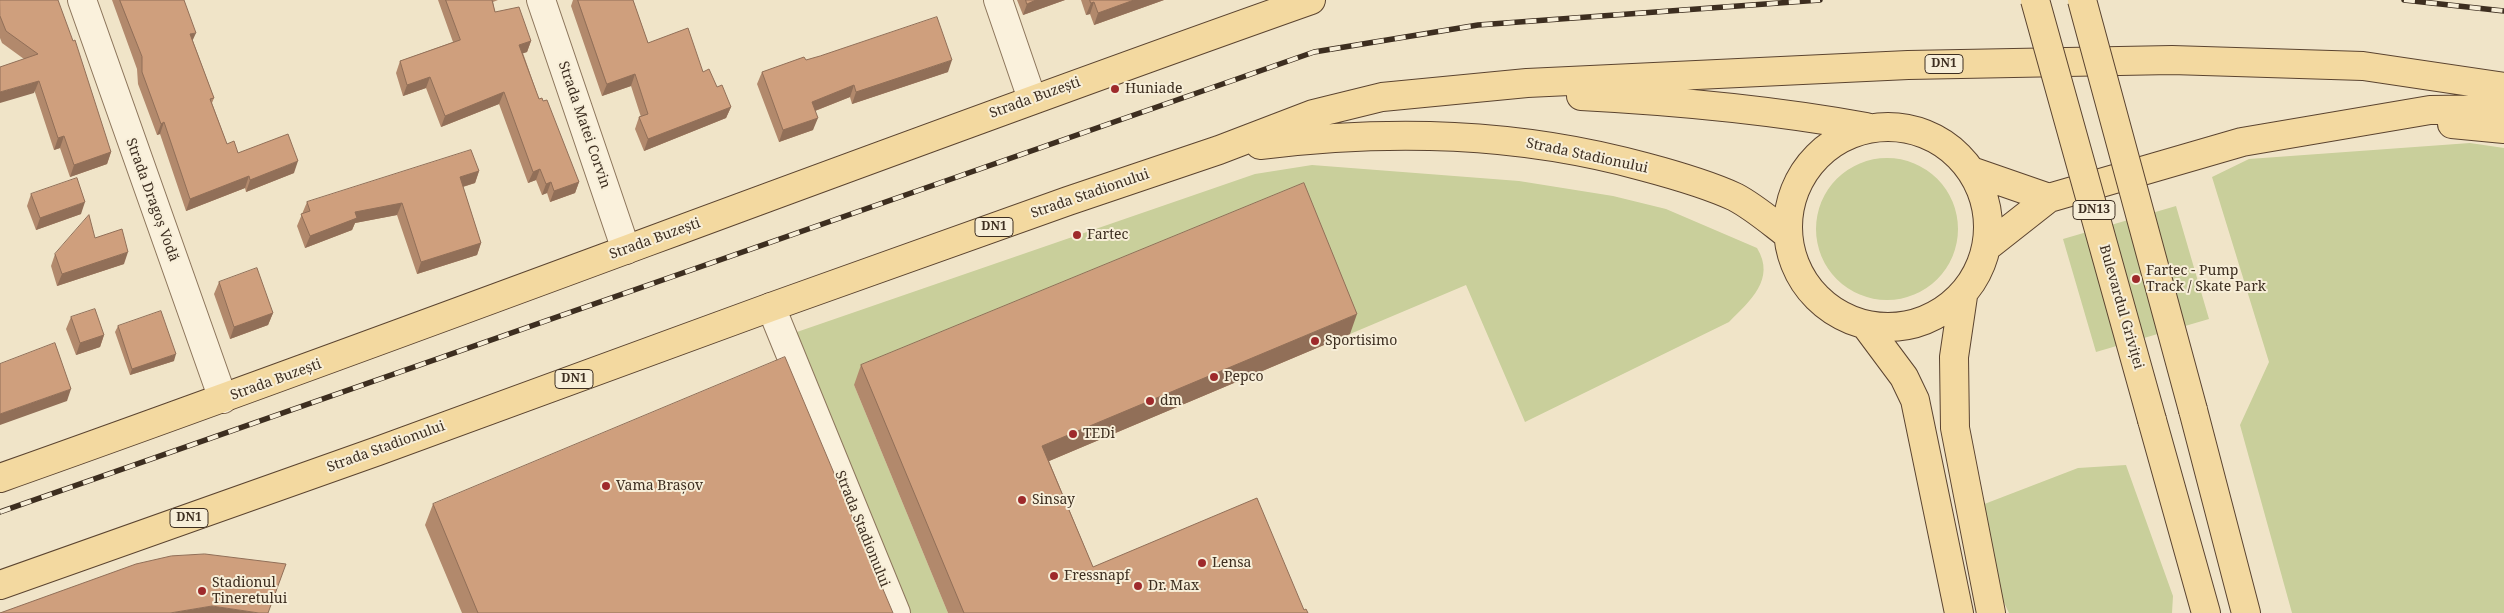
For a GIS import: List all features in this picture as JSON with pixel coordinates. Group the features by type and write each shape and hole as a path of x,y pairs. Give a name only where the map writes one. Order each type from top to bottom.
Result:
{"main road":[{"name":"Strada Buzești","path":"0,478 223,399 1032,99 1311,0"},
{"name":"Bulevardul Griviței","path":"2035,0 2206,613"},
{"name":"DN13","path":"2082,0 2246,613"},
{"name":"DN1","path":"1382,97 1537,82 1908,65 2153,60 2262,61 2363,66 2504,87"},
{"path":"1382,97 1566,95 1648,99 1790,114 1870,128 1900,127 1929,135 1954,150 1974,172 1983,192 1988,219 1988,246 1979,273 1963,296 1942,313 1918,324 1892,328 1866,326 1849,321 1828,309 1811,292 1795,266 1787,234 1793,198 1808,166 1836,139 1870,128"},
{"name":"Strada Stadionului","path":"0,585 378,451 771,307 1068,201 1219,150 1313,114 1382,97"},
{"path":"1988,246 2049,198 2242,142 2326,126 2430,110 2504,109"},
{"path":"2326,126 2425,123 2504,129"},
{"name":"Strada Stadionului","path":"1219,150 1297,140 1371,136 1453,136 1545,144 1612,158 1680,177 1735,197 1787,234"},
{"path":"1974,172 2049,198"},
{"path":"1963,296 1954,357 1953,395 1955,428 1991,613"},
{"path":"1866,326 1904,378 1915,400 1959,613"},
{"path":"2197,580 2201,613"}],"street":[{"name":"Strada Dragoș Vodă","path":"82,0 223,399"},
{"name":"Strada Matei Corvin","path":"541,0 626,250"},
{"path":"998,0 1032,99"},
{"name":"Strada Stadionului","path":"771,307 896,613"}],"green space":[{"path":"2470,143 2504,148 2504,613 2292,613 2240,425 2269,362 2212,177 2249,159"},
{"path":"1887,158 1901,159 1914,163 1937,179 1953,202 1957,215 1957,243 1953,256 1937,279 1914,295 1901,299 1887,300 1873,299 1860,295 1837,279 1821,256 1817,243 1816,229 1817,215 1821,202 1837,179 1860,163 1873,159"},
{"path":"1312,165 1519,181 1613,196 1666,209 1757,248 1764,270 1762,280 1752,298 1729,322 1525,422 1466,285 1350,334 854,385 948,613 907,613 794,333 1255,174"},
{"name":"Fartec - Pump Track / Skate Park","path":"2176,206 2209,319 2096,352 2063,239"},
{"path":"2126,465 2173,596 2172,613 2009,613 1961,513 2078,468"}],"building":[{"path":"0,0 58,0 73,41 75,40 111,152 74,165 64,136 58,138 39,81 0,92 0,67 38,54 6,31 0,16"},
{"path":"120,0 184,0 196,33 190,34 214,98 210,99 227,144 234,141 238,153 288,134 298,161 250,180 249,176 190,199 164,122 161,124 142,72 142,57"},
{"path":"446,0 492,0 495,12 519,7 531,41 519,45 539,99 547,100 579,182 554,191 551,182 546,184 540,169 533,172 504,92 445,116 430,77 407,85 400,61 460,40"},
{"path":"578,0 633,0 648,43 688,28 703,72 709,69 717,87 722,85 731,107 648,139 639,117 648,114 635,74 607,84"},
{"path":"1026,0 1036,0 1027,4"},
{"path":"1090,0 1134,0 1098,13 1094,2 1091,3"},
{"path":"937,17 952,60 856,92 854,85 812,102 818,118 783,130 762,72 804,57 806,60 820,56"},
{"path":"471,150 479,171 460,177 481,243 421,262 402,203 355,212 357,218 310,236 301,214 310,211 307,202"},
{"path":"77,178 85,202 40,218 31,194"},
{"path":"1304,183 1357,314 1042,446 1093,567 1257,498 1304,610 1306,609 1308,613 964,613 861,365"},
{"path":"89,215 95,238 122,229 128,252 62,274 55,254"},
{"path":"257,268 273,313 234,327 219,282"},
{"path":"95,309 104,335 80,343 71,317"},
{"path":"161,311 176,354 132,369 118,326"},
{"path":"55,343 71,389 0,414 0,364"},
{"path":"785,357 893,613 478,613 433,504"},
{"path":"205,554 286,564 268,613 212,606 170,613 0,613 136,564 171,556"}],"railway":[{"path":"0,512 1314,52 1478,25 1820,0"},
{"path":"2404,0 2504,11"}],"place":[{"name":"Huniade","path":"1115,89"},
{"name":"Fartec","path":"1077,235"},
{"name":"Fartec - Pump Track / Skate Park","path":"2136,279"},
{"name":"Sportisimo","path":"1315,341"},
{"name":"Pepco","path":"1214,377"},
{"name":"dm","path":"1150,401"},
{"name":"TEDi","path":"1073,434"},
{"name":"Vama Brașov","path":"606,486"},
{"name":"Sinsay","path":"1022,500"},
{"name":"Lensa","path":"1202,563"},
{"name":"Fressnapf","path":"1054,576"},
{"name":"Dr. Max","path":"1138,586"},
{"name":"Stadionul Tineretului","path":"202,591"}]}
